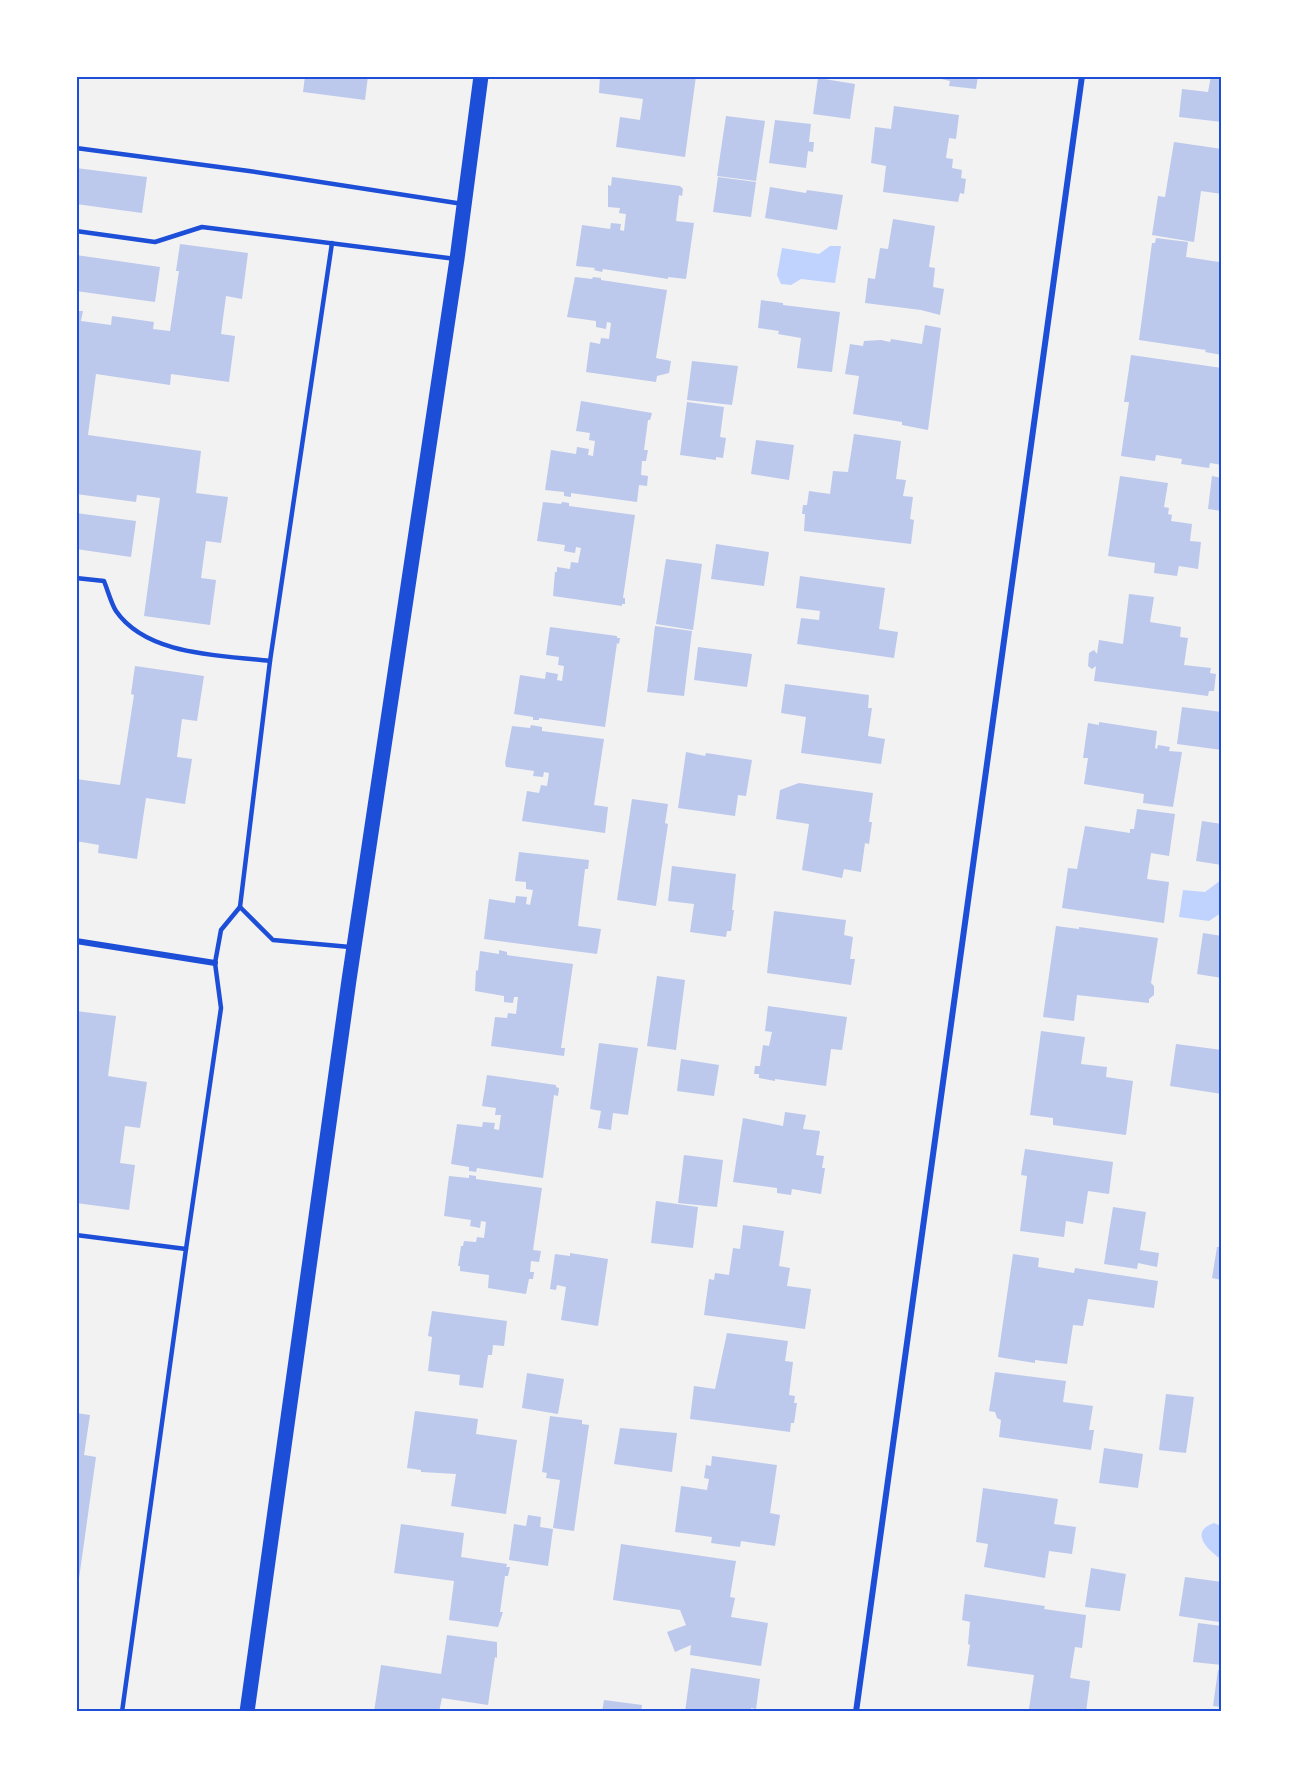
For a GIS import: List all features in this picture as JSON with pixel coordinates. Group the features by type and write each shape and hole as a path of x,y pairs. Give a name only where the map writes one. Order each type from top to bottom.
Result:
{"main road":[{"path":"247,1712 354,948 457,260 481,76"}],"street":[{"path":"856,1712 1082,76"},
{"path":"76,941 214,963"}],"lane":[{"path":"76,148 249,171 464,204"},
{"path":"76,231 155,242 202,227 457,260"},
{"path":"123,1712 221,1008 214,963 221,930 240,907 270,662 332,243"},
{"path":"76,578 104,581 116,611 132,627 148,638 172,648 270,662"},
{"path":"240,907 273,940 354,948"},
{"path":"76,1235 186,1249"}],"water":[{"path":"830,246 841,246 835,283 801,279 791,285 781,284 777,275 782,248 819,254"},
{"path":"1221,880 1221,913 1209,921 1179,917 1183,890 1205,892"},
{"path":"1214,1523 1221,1526 1221,1559 1211,1551 1202,1536 1202,1531"}],"building":[{"path":"305,76 368,76 365,100 303,92"},
{"path":"600,76 696,76 685,157 616,147 620,117 640,120 643,99 599,93"},
{"path":"929,76 978,76 976,89 949,86 950,81"},
{"path":"1211,76 1222,76 1222,122 1179,117 1182,89 1208,92"},
{"path":"818,78 855,84 850,119 813,114"},
{"path":"894,106 959,115 956,139 949,138 946,158 953,159 952,168 962,170 961,178 966,179 964,194 960,193 958,202 883,192 886,166 871,163 875,127 891,129"},
{"path":"726,116 765,121 756,181 717,176"},
{"path":"775,120 811,124 809,142 814,142 813,152 808,151 806,168 769,163"},
{"path":"1174,142 1222,149 1222,194 1201,191 1194,242 1152,235 1158,196 1165,197"},
{"path":"76,168 147,177 142,213 76,204"},
{"path":"612,177 680,186 683,189 682,196 679,195 676,221 694,223 686,279 668,277 668,279 603,269 602,272 594,270 595,268 576,266 582,225 610,229 611,223 621,224 620,230 624,231 626,214 619,213 620,208 608,207 608,185 611,186"},
{"path":"718,177 756,182 751,217 713,212"},
{"path":"770,187 806,193 807,190 843,195 837,230 765,218"},
{"path":"893,219 935,226 929,267 935,268 933,287 944,289 940,315 921,310 865,303 868,278 875,279 880,248 888,249"},
{"path":"1156,238 1188,242 1186,257 1219,262 1222,260 1222,355 1205,352 1206,350 1139,340 1152,243 1155,243"},
{"path":"180,244 248,253 242,299 226,296 221,334 235,336 229,382 171,374 170,385 96,374 88,435 201,451 196,493 228,497 221,543 206,541 201,578 216,580 210,625 144,616 160,498 137,495 136,502 76,494 76,311 83,311 81,321 111,325 112,316 154,322 153,329 170,331 179,271 176,271"},
{"path":"76,255 160,267 155,302 76,291"},
{"path":"575,277 601,278 601,280 667,290 656,358 671,361 669,373 657,376 656,382 586,372 590,342 600,344 601,338 609,339 611,323 607,322 606,329 596,327 596,321 567,317"},
{"path":"761,300 840,312 832,372 797,368 801,338 778,334 779,331 758,328"},
{"path":"925,325 941,328 928,430 902,425 902,422 853,414 859,376 845,374 850,344 863,346 864,341 890,342 891,339 922,344"},
{"path":"1131,355 1222,368 1222,465 1210,463 1209,468 1181,464 1182,459 1156,455 1155,461 1121,456 1129,402 1124,402"},
{"path":"692,361 738,366 732,405 687,400"},
{"path":"581,401 652,413 648,420 644,450 648,450 646,461 642,461 641,475 648,476 647,486 639,485 637,502 571,493 571,497 564,496 564,492 545,490 551,450 576,454 577,447 589,449 588,455 593,456 595,441 589,440 590,433 576,431"},
{"path":"687,402 724,407 720,437 726,438 723,458 716,457 716,460 680,455"},
{"path":"854,434 901,441 896,479 906,480 903,496 913,497 910,519 914,520 911,544 804,531 803,505 807,505 809,491 830,494 833,471 848,472"},
{"path":"756,440 794,445 789,480 751,474"},
{"path":"1120,476 1168,483 1164,507 1169,508 1168,514 1172,515 1171,521 1192,524 1190,541 1201,542 1198,569 1179,566 1177,576 1154,573 1155,563 1108,556"},
{"path":"1212,476 1222,478 1222,511 1208,509"},
{"path":"543,502 561,504 562,502 569,503 569,506 635,515 623,598 625,598 625,604 622,606 553,596 557,567 570,569 571,562 578,563 581,548 576,547 575,553 564,551 565,545 537,541"},
{"path":"76,513 136,521 131,557 76,549"},
{"path":"716,544 769,552 764,586 711,579"},
{"path":"666,559 702,564 693,630 656,624"},
{"path":"800,576 885,588 879,629 898,632 894,658 797,644 801,618 819,620 820,611 796,608"},
{"path":"1129,594 1154,597 1150,622 1181,627 1180,637 1188,638 1184,665 1211,668 1210,673 1216,674 1214,691 1209,691 1208,696 1094,681 1096,666 1092,669 1088,666 1089,653 1094,650 1097,654 1099,640 1123,644"},
{"path":"655,626 692,631 684,696 647,692"},
{"path":"550,627 620,638 619,644 617,643 605,727 539,718 539,720 533,720 533,717 514,714 520,675 545,679 546,672 558,674 557,680 562,681 564,666 558,665 559,657 546,655"},
{"path":"698,647 752,654 747,687 694,680"},
{"path":"135,666 204,676 197,721 182,719 177,757 192,759 185,804 146,798 137,859 98,853 99,845 76,841 76,779 120,785 134,695 131,694"},
{"path":"785,684 869,695 868,708 872,708 868,736 885,739 881,764 801,753 806,717 781,713"},
{"path":"1182,707 1222,712 1222,750 1177,744"},
{"path":"1099,722 1157,731 1155,748 1157,749 1158,745 1170,747 1169,751 1182,752 1173,807 1143,803 1144,794 1084,784 1088,758 1083,758 1088,723 1099,725"},
{"path":"531,725 542,727 542,731 604,739 594,805 608,807 605,833 522,821 527,791 539,793 541,785 547,786 549,773 544,772 543,777 533,776 534,771 506,767 512,726 530,728"},
{"path":"686,752 752,760 746,796 738,795 735,816 678,808"},
{"path":"799,783 873,793 869,844 865,843 861,872 844,869 842,878 802,870 809,824 776,819 780,790"},
{"path":"632,799 668,804 665,823 668,824 656,906 617,900"},
{"path":"1137,809 1175,814 1169,856 1151,853 1147,879 1169,882 1164,923 1062,908 1068,868 1077,869 1085,826 1130,833 1130,829 1134,829"},
{"path":"1202,821 1222,824 1222,865 1196,861"},
{"path":"519,852 589,860 588,869 585,869 578,926 601,929 597,954 484,939 489,899 515,903 516,896 527,897 526,904 530,905 533,890 526,889 526,882 515,881"},
{"path":"672,866 736,874 731,931 727,931 726,937 690,932 694,904 668,901"},
{"path":"774,911 846,920 844,935 853,937 850,959 855,959 851,985 767,973"},
{"path":"1056,926 1158,938 1151,983 1154,986 1154,995 1149,999 1149,1003 1077,995 1074,1021 1043,1017"},
{"path":"1203,933 1222,936 1222,978 1197,974"},
{"path":"499,950 507,952 507,955 573,964 561,1048 565,1048 564,1056 491,1046 495,1017 507,1018 508,1013 516,1014 518,997 514,997 513,1003 504,1002 504,996 475,991 480,951 499,954"},
{"path":"657,976 685,980 676,1050 647,1046"},
{"path":"768,1006 847,1017 842,1050 831,1049 826,1086 775,1079 775,1081 759,1078 759,1074 754,1074 755,1066 760,1066 763,1045 769,1046 772,1032 765,1031"},
{"path":"76,1011 116,1016 108,1076 147,1082 140,1128 125,1126 120,1163 135,1165 129,1210 76,1203 76,1098 79,1082 76,1082"},
{"path":"1041,1031 1085,1037 1081,1064 1107,1067 1106,1077 1133,1081 1126,1135 1053,1125 1053,1118 1030,1115"},
{"path":"599,1043 638,1048 628,1115 613,1113 611,1130 598,1128 601,1111 590,1109"},
{"path":"1176,1044 1222,1050 1222,1094 1170,1086"},
{"path":"681,1059 719,1065 714,1096 677,1091"},
{"path":"487,1075 556,1085 559,1088 558,1096 554,1095 543,1178 477,1168 476,1172 469,1171 469,1167 451,1164 457,1124 482,1127 483,1122 495,1123 494,1129 499,1130 501,1115 495,1115 496,1108 482,1106"},
{"path":"785,1112 806,1115 803,1129 820,1131 816,1155 824,1156 822,1168 825,1168 821,1194 792,1189 791,1195 777,1193 777,1188 733,1182 743,1118 783,1126"},
{"path":"1025,1149 1113,1162 1109,1194 1088,1191 1083,1224 1066,1221 1064,1237 1020,1231 1027,1176 1021,1175"},
{"path":"684,1155 723,1160 717,1207 678,1203"},
{"path":"469,1175 476,1176 476,1179 542,1188 533,1250 541,1251 539,1262 531,1261 530,1272 534,1272 533,1279 529,1279 526,1294 488,1288 489,1275 460,1271 460,1266 458,1266 461,1246 464,1241 476,1242 477,1237 484,1238 486,1222 481,1221 480,1228 470,1226 471,1220 444,1216 449,1176 469,1178"},
{"path":"656,1201 698,1207 693,1248 651,1243"},
{"path":"1113,1207 1146,1212 1140,1250 1159,1253 1157,1267 1138,1263 1137,1269 1104,1264"},
{"path":"743,1225 784,1231 779,1266 790,1268 787,1286 811,1289 805,1329 704,1315 709,1279 714,1280 715,1273 729,1275 733,1248 740,1249"},
{"path":"1217,1247 1222,1247 1222,1280 1212,1278"},
{"path":"570,1253 608,1259 598,1326 561,1320 566,1287 557,1285 556,1290 550,1289 555,1254 570,1256"},
{"path":"1013,1254 1039,1258 1038,1267 1074,1273 1075,1268 1158,1281 1154,1308 1088,1299 1083,1326 1073,1325 1067,1364 1035,1360 1035,1363 998,1357"},
{"path":"432,1311 507,1321 504,1346 493,1345 492,1355 488,1355 483,1388 459,1385 460,1375 428,1371 432,1337 428,1336"},
{"path":"727,1333 788,1341 785,1361 793,1362 789,1395 795,1396 794,1403 797,1403 790,1432 690,1419 694,1386 715,1389"},
{"path":"995,1372 1066,1381 1063,1402 1093,1406 1089,1430 1094,1430 1091,1450 999,1437 1001,1420 997,1418 995,1412 989,1411"},
{"path":"527,1373 564,1379 558,1414 522,1408"},
{"path":"1166,1394 1194,1397 1186,1453 1159,1450"},
{"path":"415,1411 478,1419 476,1434 517,1440 506,1514 451,1506 456,1474 421,1472 421,1470 407,1468"},
{"path":"76,1413 90,1415 84,1455 96,1457 78,1586"},
{"path":"550,1416 582,1420 582,1424 589,1425 574,1531 553,1528 560,1480 546,1478 547,1473 542,1472"},
{"path":"620,1428 677,1433 672,1472 614,1464"},
{"path":"1104,1448 1143,1454 1138,1488 1099,1483"},
{"path":"712,1456 777,1465 770,1513 780,1515 775,1546 741,1541 740,1547 711,1543 712,1537 675,1532 681,1486 707,1490 709,1479 704,1478 706,1465 711,1466"},
{"path":"983,1488 1058,1499 1054,1524 1076,1527 1072,1554 1049,1551 1045,1578 984,1567 988,1544 976,1542"},
{"path":"528,1515 541,1517 540,1527 553,1529 548,1566 509,1560 514,1524 526,1526"},
{"path":"401,1524 464,1533 461,1557 507,1564 506,1567 510,1567 508,1576 505,1576 500,1612 503,1612 498,1627 449,1620 454,1581 394,1573"},
{"path":"621,1544 736,1561 730,1597 735,1598 731,1617 768,1623 761,1666 690,1655 691,1645 675,1652 667,1632 686,1625 680,1610 613,1600"},
{"path":"1091,1568 1126,1574 1120,1611 1085,1607"},
{"path":"1185,1577 1222,1582 1219,1622 1179,1616"},
{"path":"965,1594 1045,1606 1044,1609 1086,1615 1082,1648 1075,1647 1070,1678 1090,1681 1086,1712 1038,1712 1038,1710 1029,1709 1034,1675 967,1666 970,1622 962,1620"},
{"path":"1198,1623 1222,1626 1222,1665 1193,1662"},
{"path":"447,1635 497,1642 497,1658 495,1657 488,1705 442,1698 439,1712 374,1712 381,1665 441,1674"},
{"path":"691,1668 760,1679 756,1709 751,1708 751,1712 685,1712"},
{"path":"1218,1670 1222,1671 1222,1707 1213,1706"},
{"path":"604,1700 642,1705 641,1712 602,1712"}]}
